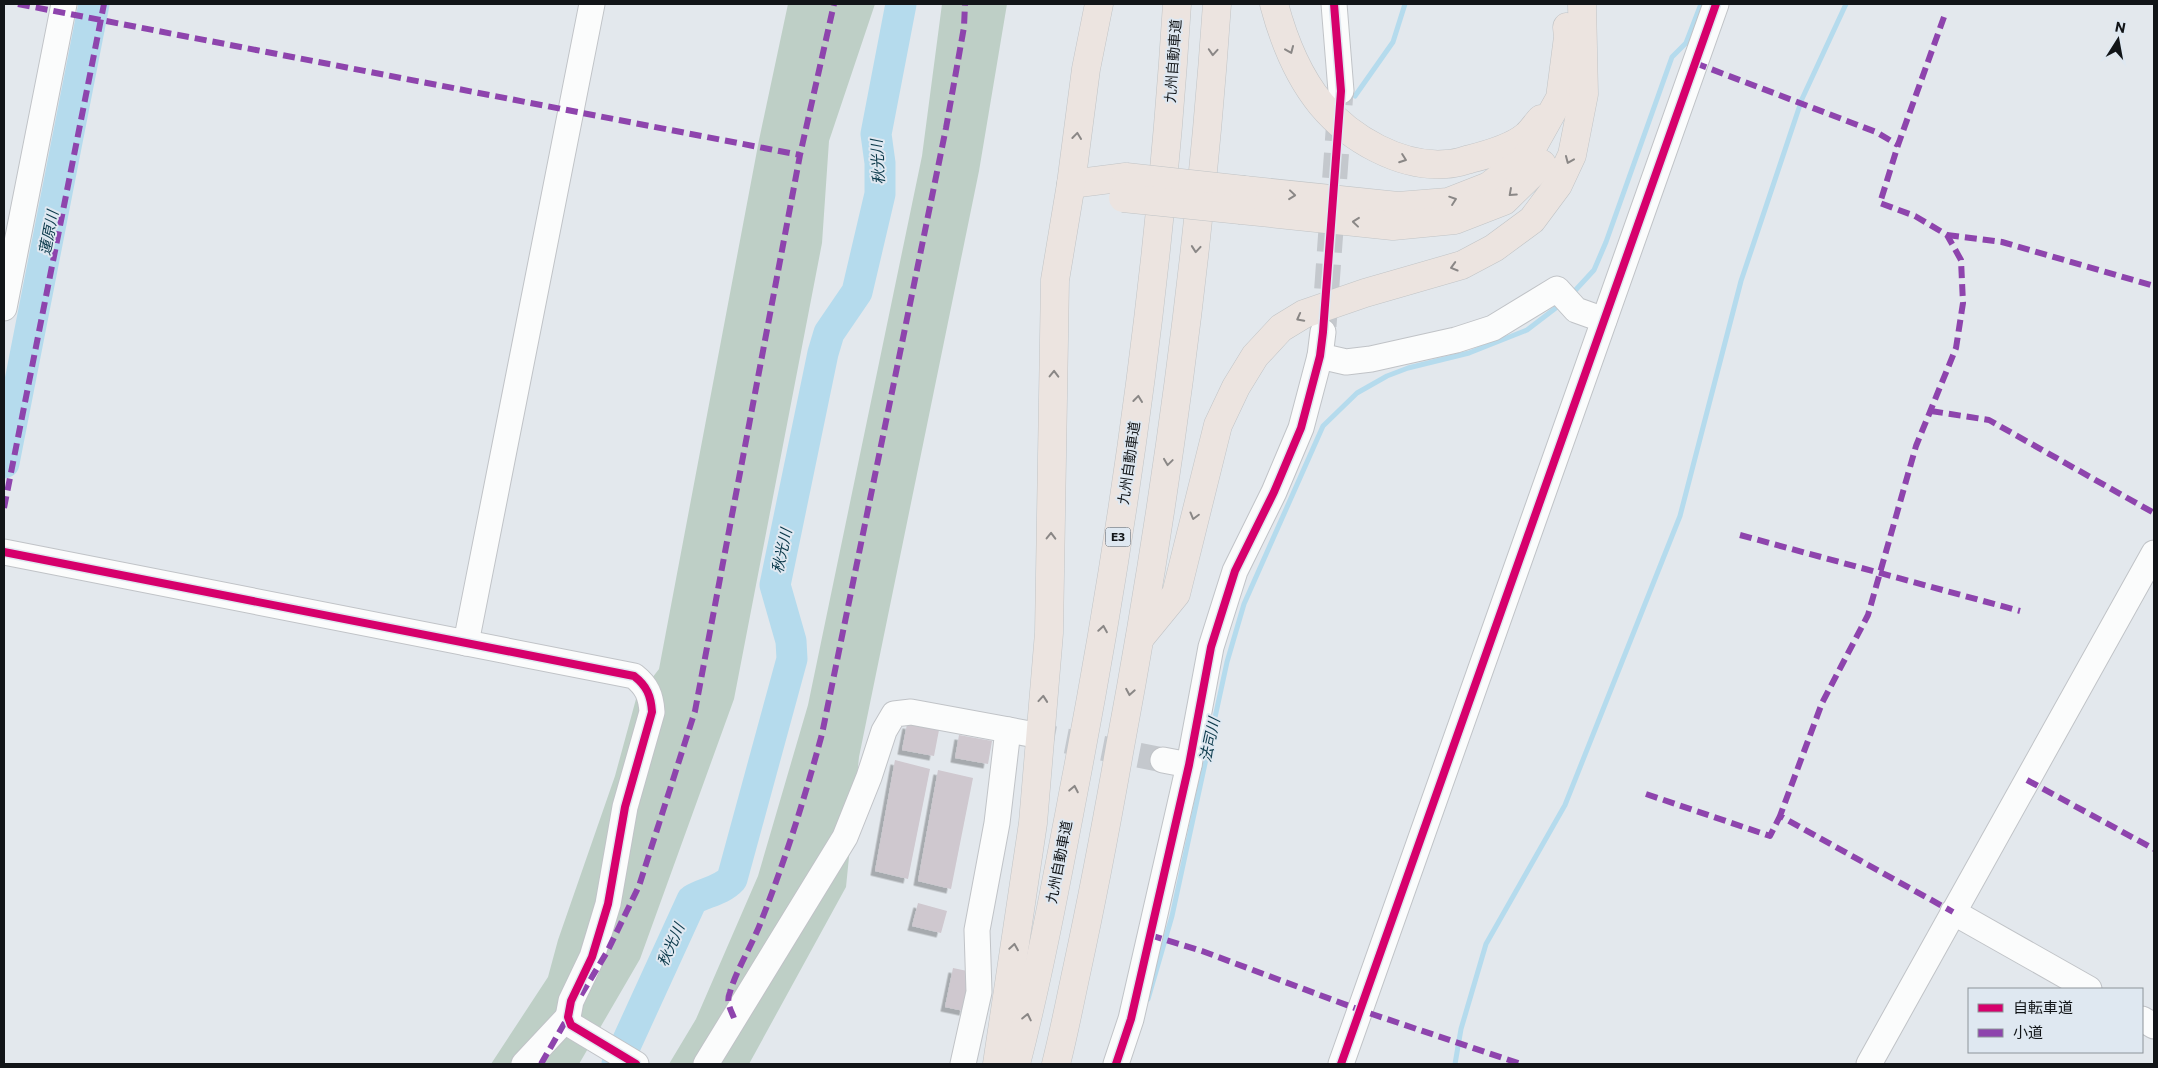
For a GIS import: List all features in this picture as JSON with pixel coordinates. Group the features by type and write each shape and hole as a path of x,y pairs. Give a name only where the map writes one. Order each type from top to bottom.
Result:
{"highway":[{"path":"997,1064 1033,823 1049,633 1055,280 1071,184 1086,69 1099,4"},
{"name":"九州自動車道","path":"1016,1064 1058,874 1092,691 1128,477 1156,264 1177,4"},
{"path":"1056,1064 1096,882 1165,482 1194,269 1217,4"},
{"path":"1274,4 1278,22 1297,66 1321,104 1347,129 1377,148 1408,162 1448,164 1487,154 1525,137 1560,98"},
{"path":"1242,200 1398,206 1448,202 1489,186 1527,157 1560,98 1568,37 1566,4"},
{"path":"1139,639 1176,594 1218,425 1236,387 1255,356 1282,328 1304,314 1365,293 1462,264 1494,248 1532,220 1558,184 1572,155 1584,94 1582,4"},
{"path":"1071,184 1125,187 1242,200 1393,226 1456,220 1504,201 1536,171 1551,153 1573,97 1583,43"}],"street":[{"path":"4,308 64,4"},
{"path":"466,643 592,4"},
{"path":"1334,4 1341,91"},
{"path":"1341,1064 1716,4"},
{"path":"1116,1064 1131,1019 1189,765 1211,647 1235,571 1274,492 1301,428 1321,344 1346,362 1371,359 1456,340 1493,328 1556,289 1576,310 1604,320"},
{"path":"4,552 634,676 646,686 651,700 652,712 625,806 608,904 592,957 571,1001 574,1023 636,1064"},
{"path":"1869,1064 2154,553"},
{"path":"706,1064 845,837 884,731 894,714 911,712 1019,732 997,824 977,930 979,992 963,1064"},
{"path":"1163,760 1189,765"},
{"path":"1953,912 2087,988"},
{"path":"2143,1020 2154,1026"},
{"path":"524,1064 574,1023"}],"shaded area":[{"path":"788,4 875,4 829,141 822,243 734,699 640,959 579,1064 491,1064 548,977 558,940 615,776 636,699 659,669 759,140"},
{"path":"942,4 1007,4 979,171 859,757 846,887 749,1064 669,1064 696,1019 758,876 808,705 922,156"}],"building":[{"path":"907,724 939,730 934,756 902,750"},
{"path":"959,735 992,741 988,764 955,758"},
{"path":"895,760 930,769 908,879 875,871"},
{"path":"938,770 973,778 951,889 918,881"},
{"path":"918,903 947,911 941,933 912,926"},
{"path":"953,968 972,972 964,1011 945,1007"}],"waterway":[{"name":"蓮原川","path":"4,463 94,4"},
{"name":"秋光川","path":"617,1064 692,900 718,889 732,879 792,659 791,641 775,585 823,353 829,333 857,292 880,194 880,163 876,134 901,4"},
{"path":"1355,96 1393,42 1405,4"},
{"path":"1571,295 1594,270 1606,242 1672,57 1686,43 1701,4"},
{"path":"1455,1064 1461,1029 1486,944 1565,805 1680,516 1741,281 1802,99 1846,4"},
{"name":"法司川","path":"1148,999 1172,916 1227,662 1244,604 1323,426 1357,393 1387,376 1408,368 1469,353 1527,330 1561,304"}],"tunnel":[{"path":"1324,326 1341,91"},
{"path":"1030,734 1163,760"}],"marked path":[{"path":"18,4 800,155"},
{"path":"4,508 104,4"},
{"path":"581,995 607,952 639,886 695,711 800,155 834,4"},
{"path":"734,1018 728,999 779,873 802,804 822,734 946,128 964,27 965,4"},
{"path":"1944,17 1898,145 1880,203 1915,216 1947,235 1961,260 1963,303 1956,348 1916,446 1868,615 1822,703 1780,816 1953,912"},
{"path":"1695,63 1876,132 1898,145"},
{"path":"1947,235 2002,242 2154,286"},
{"path":"1931,411 1989,420 2154,513"},
{"path":"1740,535 2020,611"},
{"path":"2027,780 2154,849"},
{"path":"1646,794 1770,836 1780,816"},
{"path":"1150,935 1202,951 1360,1010 1521,1064"},
{"path":"541,1064 568,1017"}],"cycle path":[{"path":"1116,1064 1131,1019 1189,765 1211,647 1235,571 1274,492 1301,428 1320,356 1341,91 1334,4"},
{"path":"1341,1064 1716,4"},
{"path":"4,552 634,676 648,692 652,712 625,807 608,904 592,957 571,1001 568,1017 571,1025 636,1064"}]}
